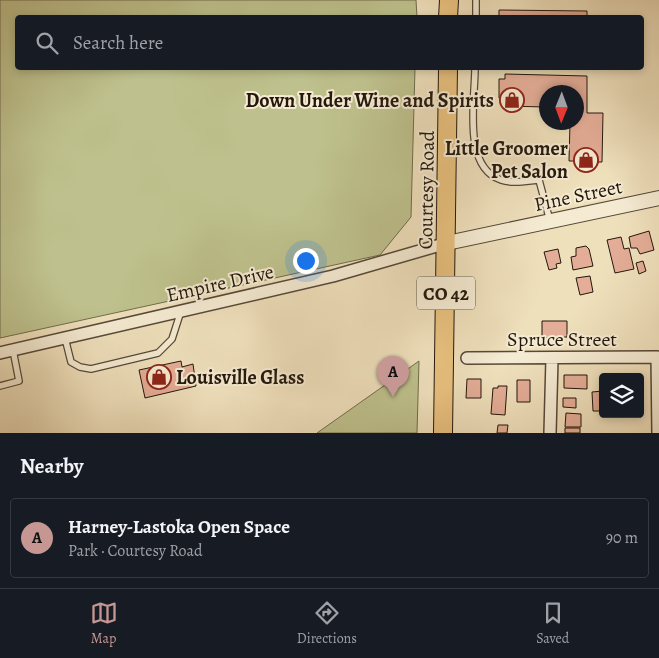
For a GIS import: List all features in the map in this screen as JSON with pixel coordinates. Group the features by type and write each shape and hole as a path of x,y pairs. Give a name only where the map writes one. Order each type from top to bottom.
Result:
{"main road":[{"path":"448,0 448,15"},
{"name":"Courtesy Road","path":"443,433 448,70"}],"street":[{"name":"Pine Street","path":"447,243 659,198"},
{"name":"Empire Drive","path":"0,353 333,276 447,243"},
{"name":"Spruce Street","path":"467,358 657,357 658,433"},
{"path":"550,433 552,359"}],"lane":[{"path":"476,0 476,15"},
{"path":"475,70 474,148 479,162 488,173 501,180 516,182 539,180 551,222"},
{"path":"65,338 71,362 80,367 91,369 158,353 172,339 181,311"},
{"path":"0,386 19,381 13,350"}],"green space":[{"path":"0,0 416,0 417,15 15,15 15,70 415,70 411,217 380,255 0,338"},
{"path":"419,361 417,433 317,433"}],"building":[{"path":"499,10 587,11 587,15 499,15"},
{"path":"505,74 587,76 587,113 603,113 602,162 596,162 596,167 577,166 577,161 569,161 570,130 584,130 584,85 539,85 539,107 505,106 505,98 499,98 499,79 505,79"},
{"path":"649,231 654,250 640,254 637,248 631,248 629,237"},
{"path":"621,237 624,249 629,248 634,269 615,273 607,240"},
{"path":"586,246 589,249 593,266 573,270 571,257 576,256 576,248"},
{"path":"558,249 561,263 556,264 557,268 549,270 544,252"},
{"path":"643,261 646,271 639,274 636,263"},
{"path":"590,276 593,292 580,295 576,278"},
{"path":"542,321 567,321 567,337 542,338"},
{"path":"181,361 182,367 193,364 196,386 145,398 139,370"},
{"path":"564,375 587,375 587,389 564,388"},
{"path":"467,379 481,379 481,398 466,398"},
{"path":"517,380 530,380 530,402 517,402"},
{"path":"498,386 507,386 505,415 491,414 493,388 498,388"},
{"path":"599,391 599,411 593,411 592,392"},
{"path":"563,398 576,398 576,408 563,407"},
{"path":"566,413 581,414 581,427 565,427"},
{"path":"498,425 508,425 507,433 497,433"},
{"path":"565,428 580,428 580,433 565,433"}],"place":[{"name":"Down Under Wine and Spirits","path":"512,100"},
{"name":"Little Groomer Pet Salon","path":"586,160"},
{"name":"Louisville Glass","path":"159,377"},
{"name":"Harney-Lastoka Open Space","path":"393,397"}]}
